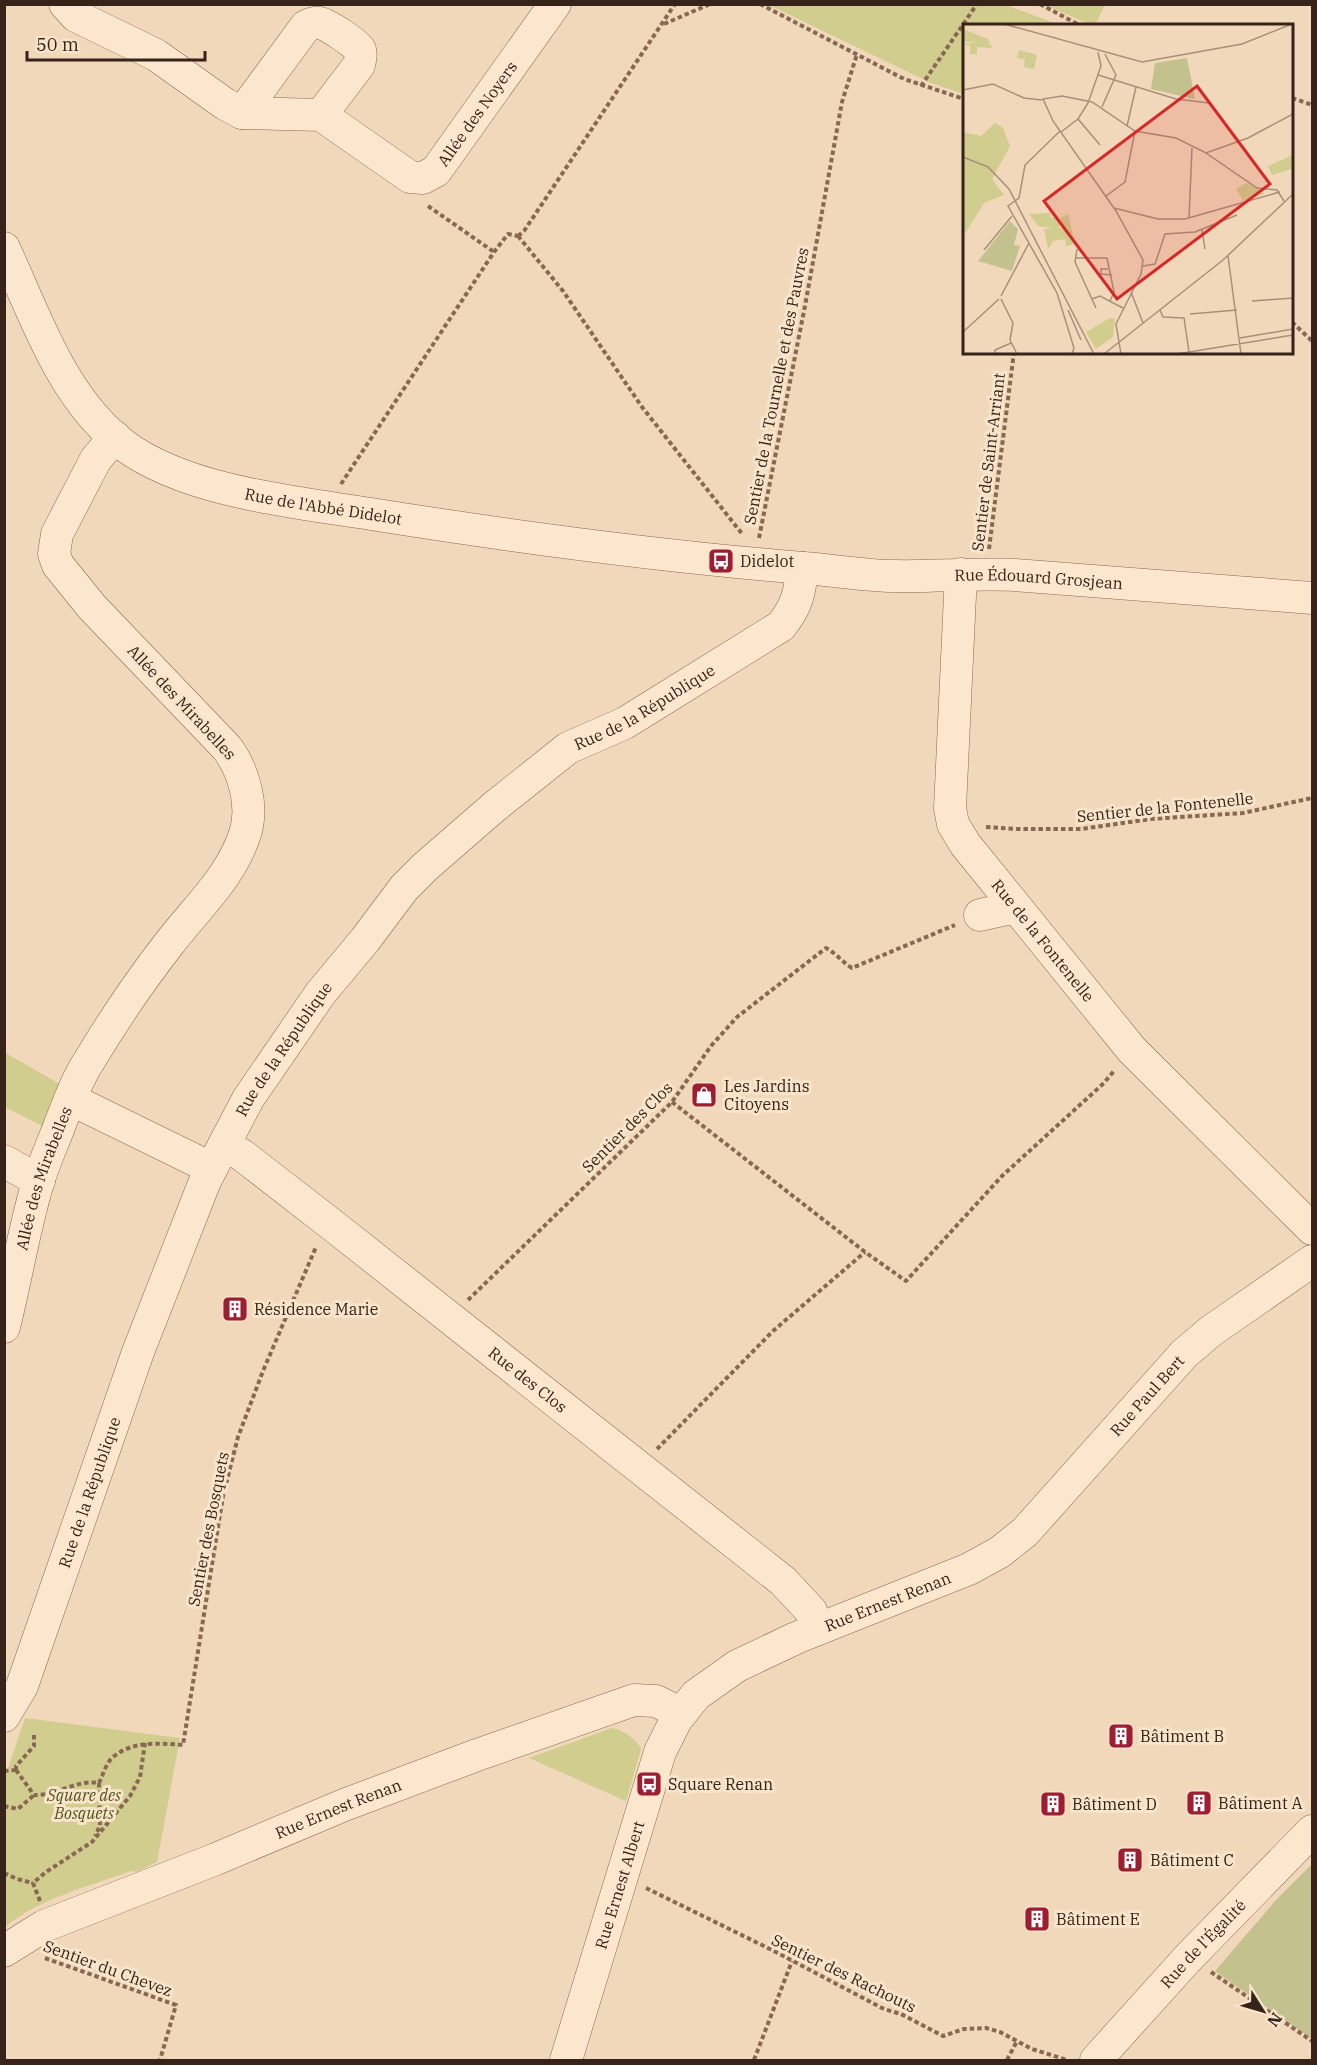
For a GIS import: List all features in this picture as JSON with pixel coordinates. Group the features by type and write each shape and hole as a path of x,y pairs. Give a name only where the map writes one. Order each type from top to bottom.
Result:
{"street":[{"path":"65,4 76,16 156,55 225,104 242,113 321,115 358,65 361,52 356,45 323,23 306,26 242,113"},
{"name":"Allée des Noyers","path":"321,115 410,177 423,178 436,171 555,4"},
{"name":"Rue de l'Abbé Didelot","path":"4,248 57,363 85,407 115,437 144,459 168,471 223,488 326,507 542,540 760,557"},
{"name":"Allée des Mirabelles","path":"4,1328 39,1181 70,1099 88,1062 142,980 224,878 246,831 244,776 237,761 92,607 58,566 54,554 57,534 96,459 115,437"},
{"name":"Rue Édouard Grosjean","path":"760,557 802,568 893,576 973,574 1312,598"},
{"name":"Rue de la République","path":"4,1716 22,1686 138,1352 217,1157 262,1077 320,994 404,888 425,867 483,816 568,748 626,723 781,626 792,612 800,591 802,568"},
{"name":"Rue de la Fontenelle","path":"973,574 950,808 953,824 965,844 1132,1050 1312,1230"},
{"path":"980,915 1016,907"},
{"name":"Allée des Mirabelles","path":"70,1099 217,1157"},
{"name":"Rue des Clos","path":"217,1157 242,1155 640,1467 783,1581 811,1611 817,1629"},
{"path":"4,1161 39,1181"},
{"name":"Rue Paul Bert","path":"1000,1552 1025,1532 1184,1354 1211,1332 1312,1261"},
{"name":"Rue Ernest Renan","path":"8,1948 44,1926 216,1859 344,1805 634,1700 656,1701 681,1713 696,1695 737,1666 817,1629 946,1579 1000,1552"},
{"name":"Rue Ernest Albert","path":"566,2061 660,1752 681,1713"},
{"name":"Rue de l'Égalité","path":"1096,2061 1189,1957 1312,1831"}],"path":[{"path":"326,507 494,252 508,234 518,236 524,231 675,4"},
{"path":"663,24 710,4"},
{"path":"760,4 895,75 921,86 963,99"},
{"path":"1040,4 1077,24"},
{"path":"963,24 976,5"},
{"path":"921,86 963,24"},
{"name":"Sentier de la Tournelle et des Pauvres","path":"760,557 842,102 857,54"},
{"path":"1293,98 1312,105"},
{"path":"428,206 494,252"},
{"name":"Sentier de la Tournelle et des Pauvres","path":"518,236 563,291 642,407 745,539"},
{"path":"1293,323 1312,341"},
{"name":"Sentier de Saint-Arriant","path":"973,574 1014,354"},
{"name":"Sentier de la Fontenelle","path":"1018,830 1081,829 1151,819 1243,813 1312,798"},
{"name":"Sentier des Clos","path":"450,1318 672,1102 725,1028 820,951 826,948 832,951 852,968 980,915"},
{"path":"672,1102 865,1252 906,1281 1002,1176 1104,1083"},
{"name":"Sentier des Bosquets","path":"145,1743 183,1745 223,1496 238,1437 263,1371 320,1240 331,1224"},
{"path":"640,1467 773,1331 865,1252"},
{"path":"34,1734 34,1746 16,1766 16,1770 34,1795"},
{"path":"4,1873 33,1883 92,1842 130,1796 140,1777 145,1743 111,1758 99,1783 100,1826 92,1842"},
{"path":"4,1771 16,1770"},
{"path":"4,1806 18,1809 34,1795 43,1795 90,1781 99,1783"},
{"path":"33,1883 41,1904 44,1926"},
{"name":"Sentier des Rachouts","path":"645,1887 792,1960 884,2009 901,2014 943,2036 964,2029 986,2028 1000,2032 1032,2049 1067,2061"},
{"name":"Sentier du Chevez","path":"8,1948 176,2005 160,2061"},
{"path":"1189,1957 1312,2041"},
{"path":"754,2061 792,1960"},
{"path":"1007,2061 1017,2041"}],"green space":[{"path":"1105,4 1095,24 1089,24 1046,5"},
{"path":"769,5 1006,5 1057,24 963,24 963,94 931,83"},
{"path":"4,1052 63,1086 46,1128 5,1107"},
{"name":"Square des Bosquets","path":"25,1718 180,1738 157,1862 136,1872 131,1871 49,1901 33,1908 5,1927 5,1777"},
{"path":"612,1728 629,1736 641,1749 626,1801 529,1758"}],"shaded area":[{"path":"1312,1864 1312,2039 1215,1971 1276,1900"}],"place":[{"name":"Didelot","path":"721,561"},
{"name":"Les Jardins Citoyens","path":"704,1095"},
{"name":"Résidence Marie","path":"235,1309"},
{"name":"Bâtiment B","path":"1121,1736"},
{"name":"Square Renan","path":"649,1784"},
{"name":"Bâtiment A","path":"1199,1803"},
{"name":"Bâtiment D","path":"1053,1804"},
{"name":"Bâtiment C","path":"1130,1860"},
{"name":"Bâtiment E","path":"1037,1919"}]}
